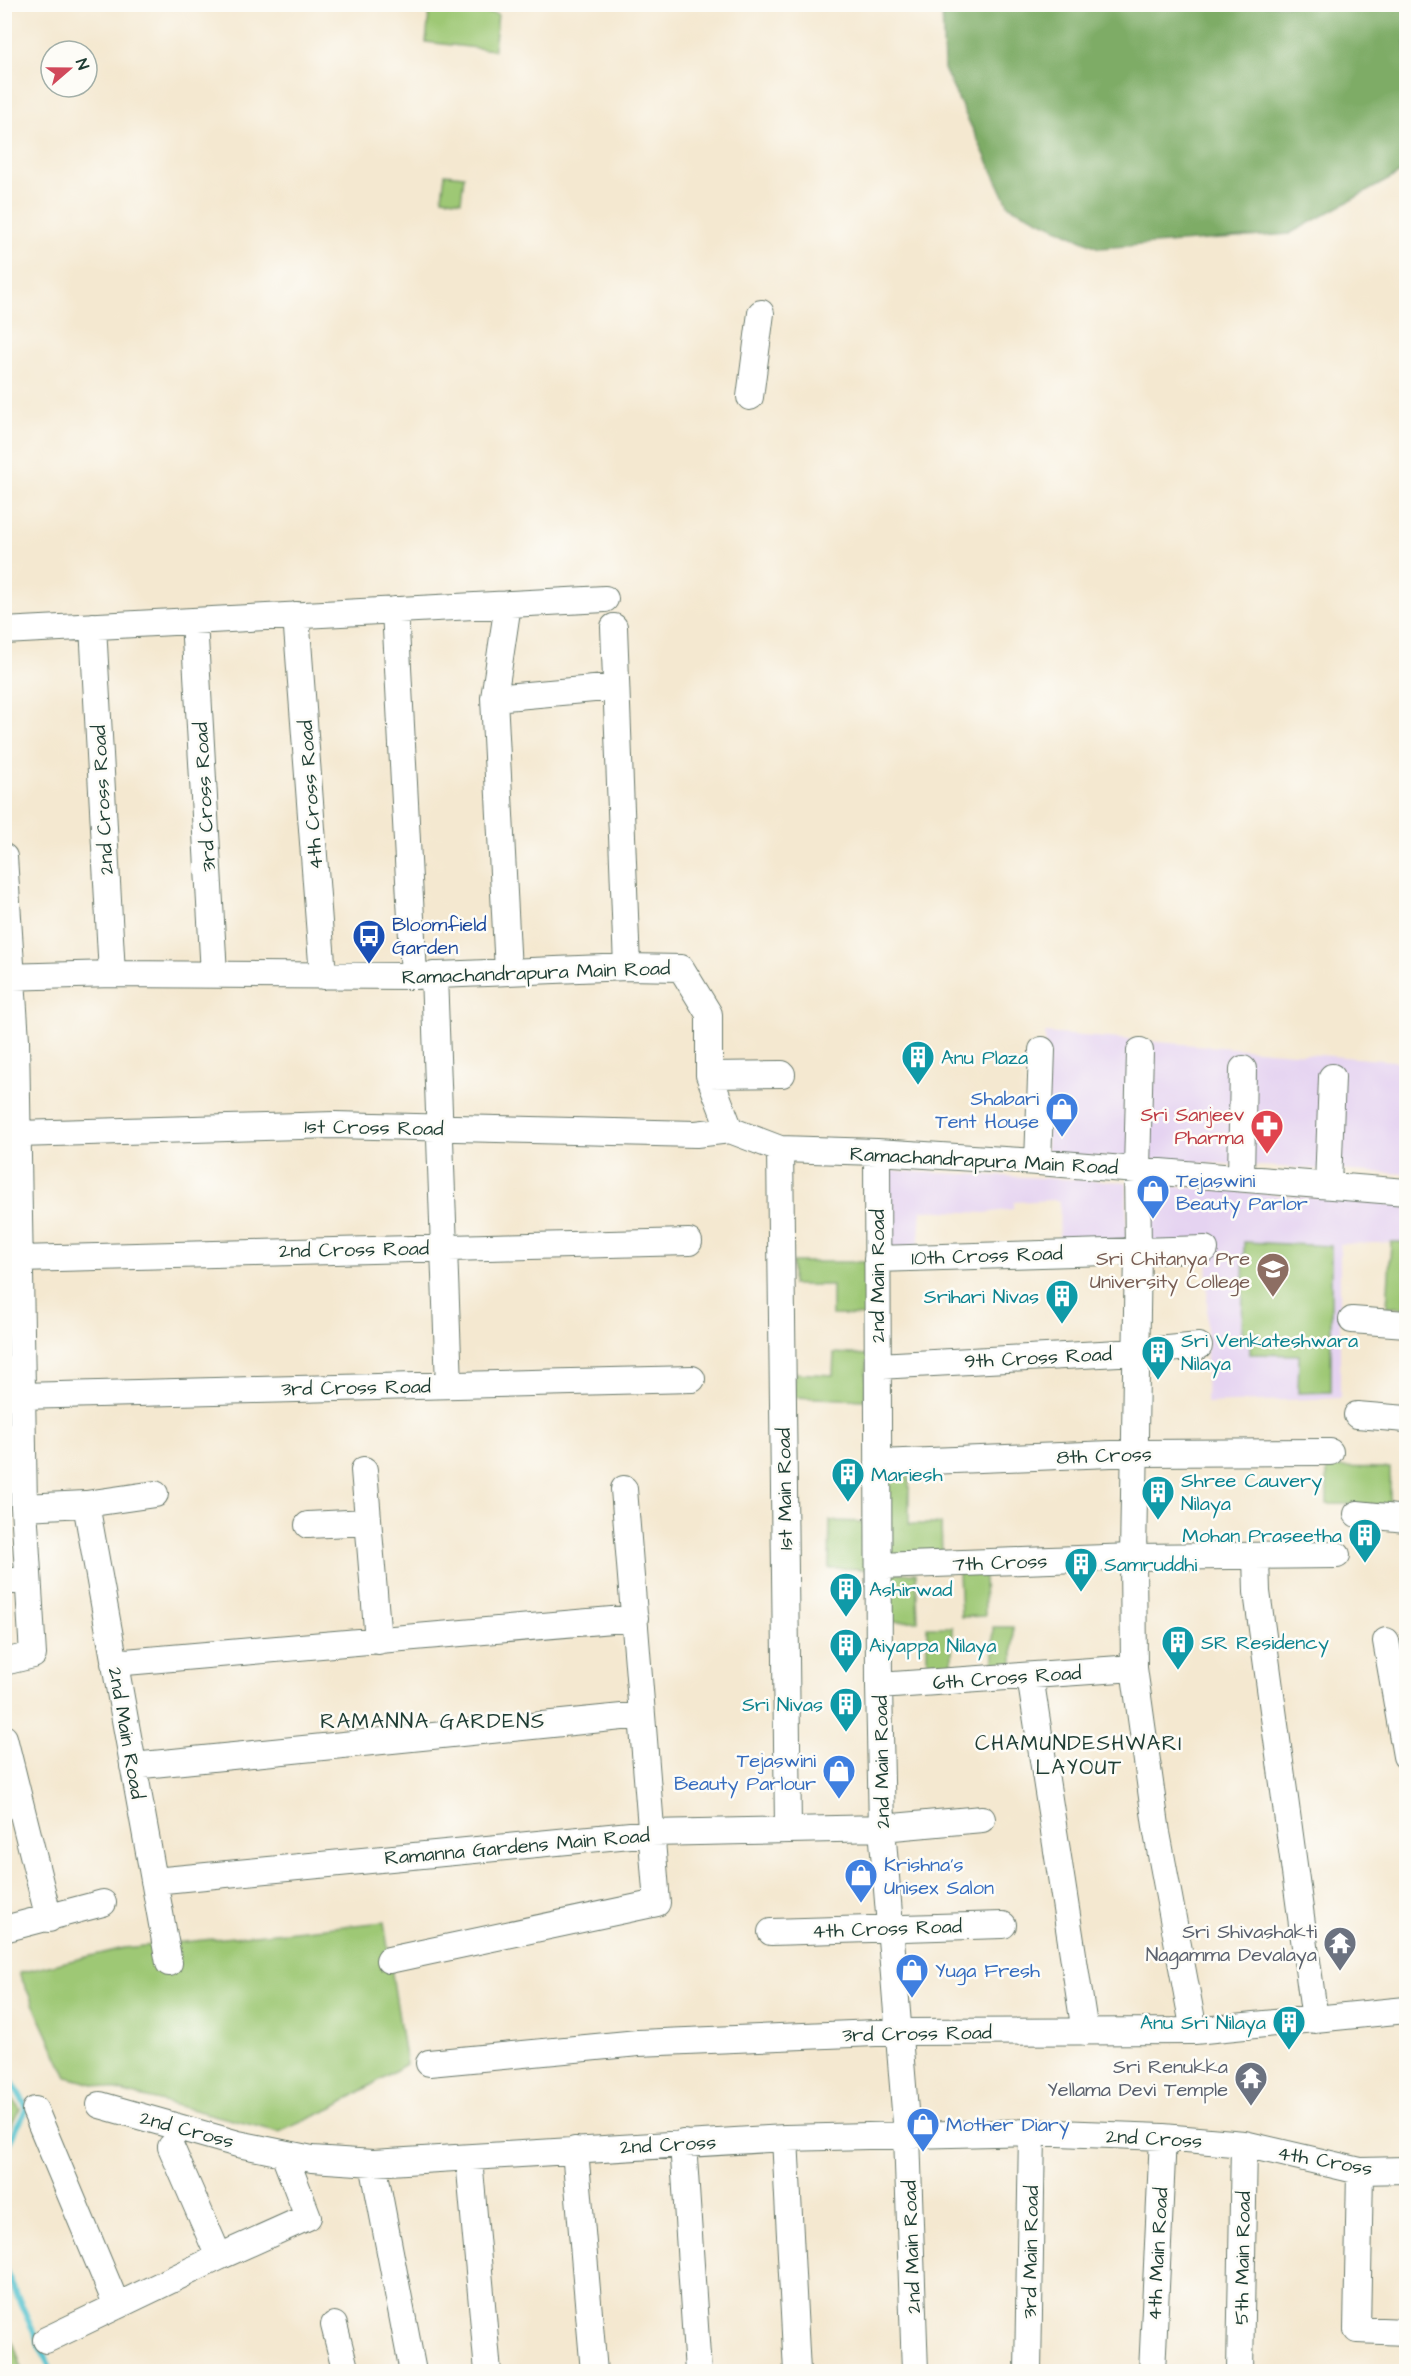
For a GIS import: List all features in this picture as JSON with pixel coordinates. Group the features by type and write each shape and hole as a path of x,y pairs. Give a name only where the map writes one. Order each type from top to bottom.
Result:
{"street":[{"path":"750,397 761,313"},
{"path":"4,631 605,598"},
{"path":"508,603 494,698 508,971"},
{"path":"395,610 424,976 440,1127 449,1385"},
{"name":"4th Cross Road","path":"296,615 323,976"},
{"name":"3rd Cross Road","path":"194,621 214,974"},
{"name":"2nd Cross Road","path":"93,626 112,974"},
{"path":"614,627 627,967"},
{"path":"494,698 616,687"},
{"path":"4,858 8,977 16,1040 18,1134 24,1507 16,1581 33,1655 4,1662"},
{"name":"Ramachandrapura Main Road","path":"8,977 112,974 424,976 627,967 681,968 709,1014 709,1075 730,1130 780,1149 877,1152 1038,1162 1407,1192"},
{"path":"1038,1162 1042,1050"},
{"path":"1140,1051 1137,1169 1137,1454 1133,1557 1134,1668 1157,1833 1194,2031"},
{"path":"1241,1177 1244,1069"},
{"path":"709,1075 782,1074"},
{"path":"1328,1185 1332,1077"},
{"name":"1st Cross Road","path":"18,1134 334,1125 696,1134 730,1130"},
{"name":"1st Main Road","path":"780,1149 788,1828"},
{"name":"2nd Main Road","path":"877,1152 879,1686 882,1828 907,2135 915,2372"},
{"name":"2nd Cross Road","path":"19,1259 689,1242"},
{"name":"10th Cross Road","path":"877,1259 1205,1249"},
{"path":"1352,1320 1407,1324"},
{"name":"9th Cross Road","path":"878,1365 1137,1352 1199,1346"},
{"name":"3rd Cross Road","path":"21,1396 692,1379"},
{"path":"1357,1415 1407,1419"},
{"name":"8th Cross","path":"878,1463 1137,1454 1330,1452"},
{"path":"364,1470 378,1641"},
{"path":"389,1960 657,1903 624,1489"},
{"path":"24,1507 86,1504 156,1494"},
{"name":"2nd Main Road","path":"86,1504 169,1963"},
{"path":"1357,1514 1407,1519"},
{"path":"308,1525 368,1522"},
{"path":"1256,1556 1257,1592 1314,2020"},
{"name":"7th Cross","path":"879,1566 1133,1557 1337,1556"},
{"path":"114,1663 634,1618"},
{"path":"1386,1641 1407,1756"},
{"name":"6th Cross Road","path":"879,1686 1134,1668"},
{"path":"1030,1676 1084,2032"},
{"path":"133,1766 642,1715"},
{"path":"4,1738 49,1918"},
{"name":"Ramanna Gardens Main Road","path":"154,1881 651,1833 788,1828 882,1828 982,1819"},
{"path":"4,1929 103,1903"},
{"name":"4th Cross Road","path":"771,1932 1003,1925"},
{"name":"3rd Cross Road","path":"429,2063 638,2043 900,2032 1194,2031 1407,2010"},
{"name":"2nd Cross","path":"100,2105 238,2144 284,2154 312,2159 373,2163 469,2159 683,2143 907,2135 1032,2133 1163,2137 1244,2144"},
{"path":"35,2110 117,2306"},
{"name":"3rd Main Road","path":"1028,2372 1032,2133"},
{"name":"4th Main Road","path":"1152,2372 1163,2137"},
{"path":"784,2138 797,2372"},
{"path":"683,2143 698,2372"},
{"name":"4th Cross","path":"1244,2144 1360,2170 1407,2170"},
{"name":"5th Main Road","path":"1240,2372 1244,2144"},
{"path":"171,2148 219,2257"},
{"path":"575,2150 594,2372"},
{"path":"46,2340 308,2217 284,2154"},
{"path":"469,2159 488,2372"},
{"path":"373,2163 413,2372"},
{"path":"1360,2170 1357,2330 1407,2332"},
{"path":"334,2325 346,2372"}],"shaded area":[{"path":"1045,1033 1406,1062 1406,1174 1047,1154"},
{"path":"884,1170 1127,1182 1126,1243 1059,1241 1060,1201 1054,1200 1014,1202 1013,1209 985,1213 921,1210 918,1253 883,1253"},
{"name":"Sri Chitanya Pre University College","path":"1144,1184 1406,1205 1406,1242 1340,1244 1340,1398 1206,1403 1208,1246 1143,1247"},
{"path":"4,1316 13,1515 5,1516 4,1516"}],"green space":[{"path":"430,5 498,14 494,50 426,42"},
{"path":"942,5 1406,5 1406,170 1289,234 1099,248 1009,206 944,69"},
{"path":"445,174 464,176 461,201 442,198"},
{"path":"1244,1242 1331,1246 1331,1392 1298,1393 1299,1355 1250,1354 1250,1334 1242,1333"},
{"path":"1391,1242 1406,1242 1406,1308 1387,1307"},
{"path":"792,1262 873,1262 873,1316 832,1315 832,1285 792,1285"},
{"path":"834,1353 867,1355 865,1400 793,1397 794,1373 833,1375"},
{"path":"1327,1467 1390,1468 1390,1505 1327,1504"},
{"path":"884,1472 909,1472 909,1524 941,1524 942,1555 885,1556"},
{"path":"830,1521 867,1522 867,1569 829,1568"},
{"path":"959,1572 984,1572 985,1616 961,1617"},
{"path":"916,1573 918,1621 884,1622 882,1574"},
{"path":"927,1627 952,1627 952,1670 927,1669"},
{"path":"993,1627 1013,1627 1013,1666 994,1666"},
{"path":"384,1922 406,2064 333,2108 279,2132 67,2077 19,1973 124,1948"},
{"path":"5,2087 20,2109 5,2135"},
{"path":"5,2319 23,2371 5,2371"}],"waterway":[{"path":"4,2068 27,2108 4,2152"},
{"path":"4,2267 52,2372"}],"place":[{"name":"Bloomfield Garden","path":"369,965"},
{"name":"Anu Plaza","path":"918,1086"},
{"name":"Shabari Tent House","path":"1062,1138"},
{"name":"Sri Sanjeev Pharma","path":"1267,1155"},
{"name":"Tejaswini Beauty Parlor","path":"1153,1220"},
{"name":"Sri Chitanya Pre University College","path":"1273,1298"},
{"name":"Srihari Nivas","path":"1062,1325"},
{"name":"Sri Venkateshwara Nilaya","path":"1158,1381"},
{"name":"Mariesh","path":"848,1503"},
{"name":"Shree Cauvery Nilaya","path":"1158,1521"},
{"name":"Mohan Praseetha","path":"1365,1564"},
{"name":"Samruddhi","path":"1081,1593"},
{"name":"Ashirwad","path":"846,1618"},
{"name":"SR Residency","path":"1178,1671"},
{"name":"Aiyappa Nilaya","path":"846,1674"},
{"name":"Sri Nivas","path":"846,1733"},
{"name":"Tejaswini Beauty Parlour","path":"839,1800"},
{"name":"Krishna's Unisex Salon","path":"861,1904"},
{"name":"Sri Shivashakti Nagamma Devalaya","path":"1340,1972"},
{"name":"Yuga Fresh","path":"912,1999"},
{"name":"Anu Sri Nilaya","path":"1289,2051"},
{"name":"Sri Renukka Yellama Devi Temple","path":"1251,2107"},
{"name":"Mother Diary","path":"923,2153"}],"district":[{"name":"RAMANNA GARDENS","path":"433,1721"},
{"name":"CHAMUNDESHWARI LAYOUT","path":"1079,1755"}]}
